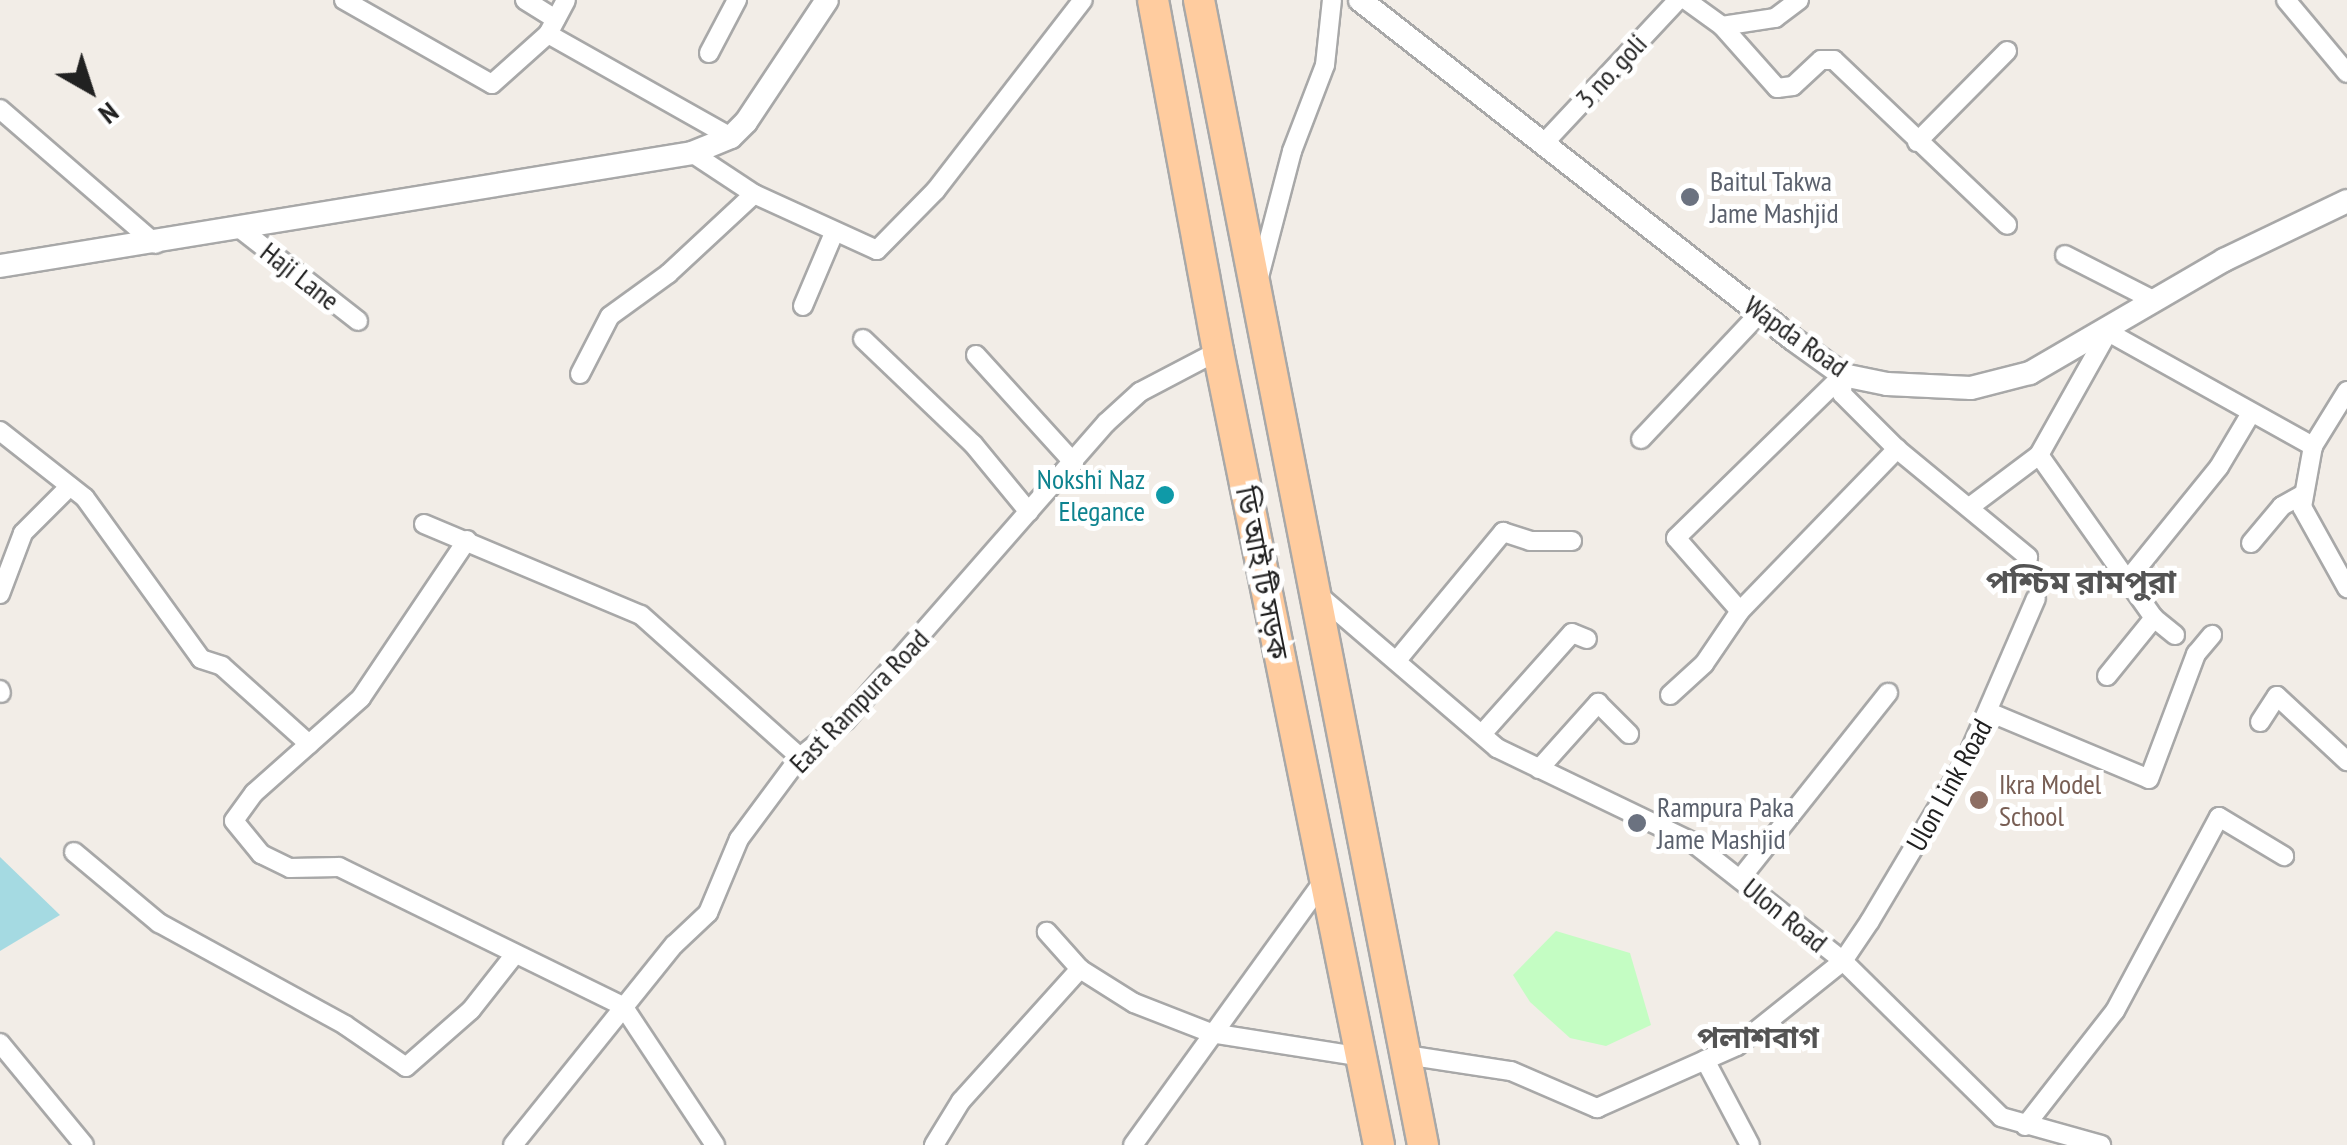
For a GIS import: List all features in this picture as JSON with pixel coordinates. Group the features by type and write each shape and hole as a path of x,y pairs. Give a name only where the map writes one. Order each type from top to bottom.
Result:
{"main road":[{"name":"ডি আই টি সড়ক","path":"1154,0 1218,351 1323,882 1380,1145"},
{"name":"ডি আই টি সড়ক","path":"1200,0 1310,588 1424,1145"},
{"path":"1372,1107 1414,1098"}],"street":[{"path":"344,0 492,84 552,27 566,0"},
{"path":"525,0 552,27 731,136"},
{"path":"709,52 738,0"},
{"path":"0,266 243,231 692,153 731,136 827,0"},
{"path":"692,153 754,194 878,250 936,190 1083,0"},
{"path":"1254,297 1292,151 1324,64 1332,0"},
{"name":"Wapda Road","path":"1360,0 1759,314 1844,375 1926,390 1972,388 2030,373 2108,332 2155,301 2347,201"},
{"path":"1722,26 1775,18 1799,0"},
{"path":"2286,0 2347,73"},
{"path":"1687,1 1722,26 1777,88 1792,86 1821,60 1834,60 2007,225"},
{"name":"3 no. goli","path":"1544,142 1687,1"},
{"path":"1917,142 2007,51"},
{"path":"0,109 156,244"},
{"path":"580,374 610,316 668,274 754,194"},
{"name":"Haji Lane","path":"243,231 358,321"},
{"path":"804,306 834,233"},
{"path":"2065,255 2155,301"},
{"path":"1640,439 1759,314"},
{"path":"1971,506 2039,455 2108,332 2312,446"},
{"path":"863,339 974,444 1028,512"},
{"name":"East Rampura Road","path":"514,1145 623,1006 708,913 738,839 800,757 846,720 1028,512 1140,392 1218,351"},
{"path":"976,355 1074,463"},
{"path":"1844,375 1842,394 1897,450 1956,502 1971,506 2028,557"},
{"path":"1740,611 1676,538 1844,375"},
{"path":"2347,391 2341,413 2312,446 2302,494 2314,534 2347,588"},
{"path":"2130,577 2219,467 2250,413"},
{"path":"0,431 70,486 201,659 222,666 309,744"},
{"path":"1670,695 1704,664 1740,611 1897,450"},
{"path":"2039,455 2130,577 2154,618 2175,635"},
{"path":"0,594 23,533 70,486"},
{"path":"2251,542 2282,506 2302,494"},
{"path":"424,524 641,615 800,757"},
{"path":"1398,659 1502,532 1530,541 1572,540"},
{"path":"467,540 361,698 243,806 234,821 245,840 290,868 339,867 623,1006 715,1145"},
{"name":"Ulon Road","path":"1310,588 1482,734 1538,769 1679,835 1740,879 1843,962 1987,1105 2026,1126 2102,1145"},
{"name":"Ulon Link Road","path":"1843,962 1989,712 2036,598"},
{"path":"2107,676 2154,618"},
{"path":"1482,734 1572,633 1587,639"},
{"path":"1989,712 2149,779 2196,654 2212,635"},
{"path":"1740,879 1888,693"},
{"path":"2260,722 2277,696 2347,761"},
{"path":"1538,769 1598,703 1629,734"},
{"path":"2026,1126 2114,1012 2219,817 2284,856"},
{"path":"74,852 159,923 344,1025 406,1067 471,1010 516,954"},
{"path":"1133,1145 1157,1119 1211,1033 1323,882"},
{"path":"1047,932 1080,968 1134,1003 1211,1033 1362,1057"},
{"path":"1406,1055 1511,1070 1597,1108 1737,1046 1843,962"},
{"path":"934,1145 961,1101 1080,968"},
{"path":"0,1043 84,1145"},
{"path":"1705,1060 1750,1145"}],"green space":[{"path":"1556,931 1630,953 1651,1025 1606,1046 1570,1038 1530,1002 1513,975"}],"water":[{"path":"0,857 60,915 0,951"}],"place":[{"name":"Baitul Takwa Jame Mashjid","path":"1690,197"},
{"name":"Nokshi Naz Elegance","path":"1165,495"},
{"name":"Ikra Model School","path":"1979,800"},
{"name":"Rampura Paka Jame Mashjid","path":"1637,823"}],"district":[{"name":"পশ্চিম রামপুরা","path":"2081,581"},
{"name":"পলাশবাগ","path":"1758,1037"}]}
